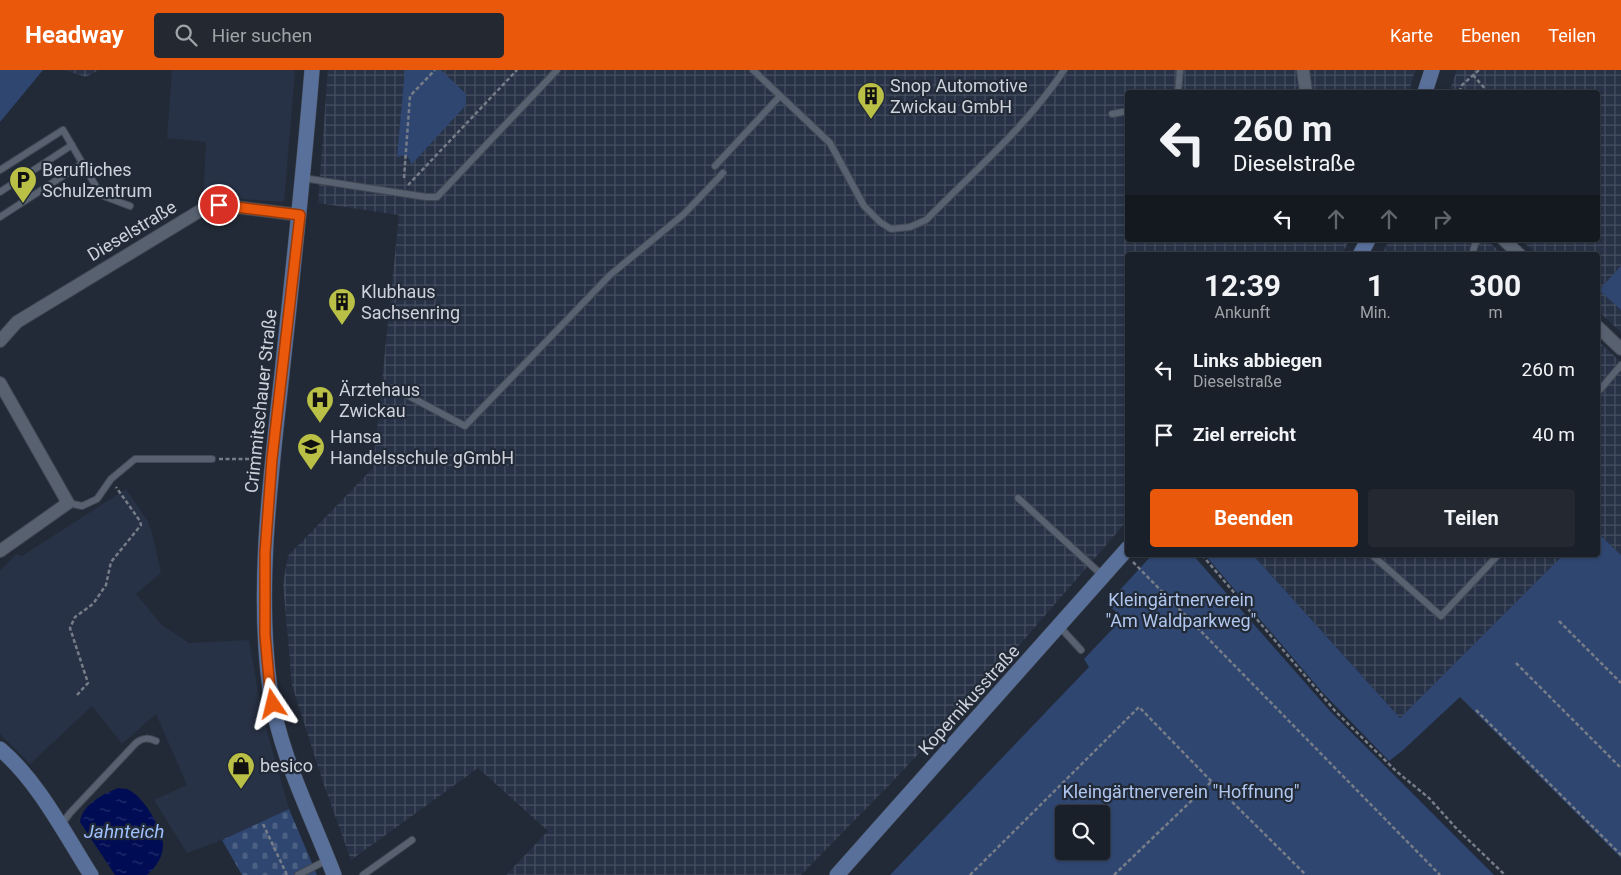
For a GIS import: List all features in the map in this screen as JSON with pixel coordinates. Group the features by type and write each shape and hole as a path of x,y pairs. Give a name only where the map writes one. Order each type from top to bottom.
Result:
{"main road":[{"name":"Crimmitschauer Straße","path":"312,70 300,215 272,459 265,553 265,635 270,690 280,732 292,772 334,875"},
{"path":"1426,90 1432,70"},
{"name":"Kopernikusstraße","path":"837,875 1125,551"},
{"path":"0,749 33,786 61,825 91,875"}],"street":[{"path":"1303,70 1306,90"},
{"name":"Dieselstraße","path":"0,341 18,322 198,212 219,205 300,215"},
{"path":"1506,242 1517,252"},
{"path":"1600,329 1621,349"},
{"path":"0,383 68,503 0,551"}],"lane":[{"path":"303,178 426,197 437,197 557,70"},
{"path":"753,70 830,143 864,206 891,229 910,228 926,220 1002,144 1053,86 1064,70"},
{"path":"1178,90 1180,70"},
{"path":"715,166 780,96"},
{"path":"1112,114 1125,112"},
{"path":"0,170 63,130 101,195 130,206"},
{"path":"0,192 72,145"},
{"path":"0,217 83,162"},
{"path":"404,394 465,426 610,275 684,214 723,173"},
{"path":"1600,390 1621,364"},
{"path":"68,503 82,506 97,499 111,479 135,459 212,459"},
{"path":"1018,498 1103,576"},
{"path":"1374,557 1441,616 1496,557"},
{"path":"1059,626 1081,650"},
{"path":"61,825 136,743 141,739 149,738 156,741"},
{"path":"363,875 412,840"},
{"path":"298,875 328,860"}],"path":[{"path":"404,178 410,96 435,70"},
{"path":"402,193 517,70"},
{"path":"1460,90 1461,86 1479,70"},
{"path":"1473,75 1486,90"},
{"path":"212,459 272,459"},
{"path":"77,695 88,683 70,628 75,617 94,604 106,585 111,562 141,526 140,521 111,479"},
{"path":"1133,557 1440,875"},
{"path":"1204,557 1336,712 1396,771 1429,798 1456,828 1505,875"},
{"path":"1559,621 1621,683"},
{"path":"1516,663 1621,768"},
{"path":"970,875 1139,707 1306,875"},
{"path":"1476,710 1621,855"},
{"path":"1114,875 1206,786 1210,783 1214,784"},
{"path":"263,824 287,875"}],"shaded area":[{"path":"64,70 99,70 86,77"},
{"path":"172,70 295,70 284,202 226,198 203,204 206,142 167,138"},
{"path":"328,70 1415,70 1410,90 1125,90 1125,242 1349,242 1343,252 1125,252 1125,523 1015,650 894,780 801,875 506,875 548,831 478,768 351,860 323,782 292,685 283,583 288,556 373,468 399,215 318,203"},
{"path":"1457,70 1621,70 1621,332 1600,313 1600,252 1534,252 1524,242 1600,242 1600,90 1450,90"},
{"path":"1388,242 1489,242 1500,252 1383,252"},
{"path":"1600,343 1621,362 1621,555 1600,535"},
{"path":"126,489 147,520 152,532 161,573 136,594 162,625 189,643 249,640 262,714 289,809 222,840 187,853 154,800 187,785 156,714 122,744 92,706 30,764 0,734 0,571 16,554 22,556"},
{"path":"1255,557 1561,557 1400,718"}],"green space":[{"path":"0,70 43,70 0,122"},
{"path":"405,70 441,70 466,94 466,105 411,165 406,155 397,157"},
{"path":"1621,266 1621,310 1600,289"},
{"path":"1600,535 1621,555 1621,858 1460,697 1389,761 1322,692 1207,557 1255,557 1400,718 1561,557 1600,557"},
{"name":"Kleingärtnerverein \"Hoffnung\"","path":"1150,557 1195,557 1330,711 1494,875 890,875 1089,667 1084,659 1123,618 1107,604"},
{"path":"289,809 317,875 242,875 222,840"}],"water":[{"name":"Jahnteich","path":"118,788 128,789 140,799 152,814 160,831 163,845 162,854 156,865 147,875 115,875 80,822 89,805 106,793"}],"place":[{"name":"Snop Automotive Zwickau GmbH","path":"871,120"},
{"name":"Berufliches Schulzentrum","path":"23,204"},
{"name":"Klubhaus Sachsenring","path":"342,326"},
{"name":"Ärztehaus Zwickau","path":"320,424"},
{"name":"Hansa Handelsschule gGmbH","path":"311,471"},
{"name":"besico","path":"241,790"}],"route":[{"path":"219,205 300,215 272,459 265,553 265,635 273,704"}],"park label":[{"name":"Kleingärtnerverein \"Am Waldparkweg\"","path":"1181,610"}]}
